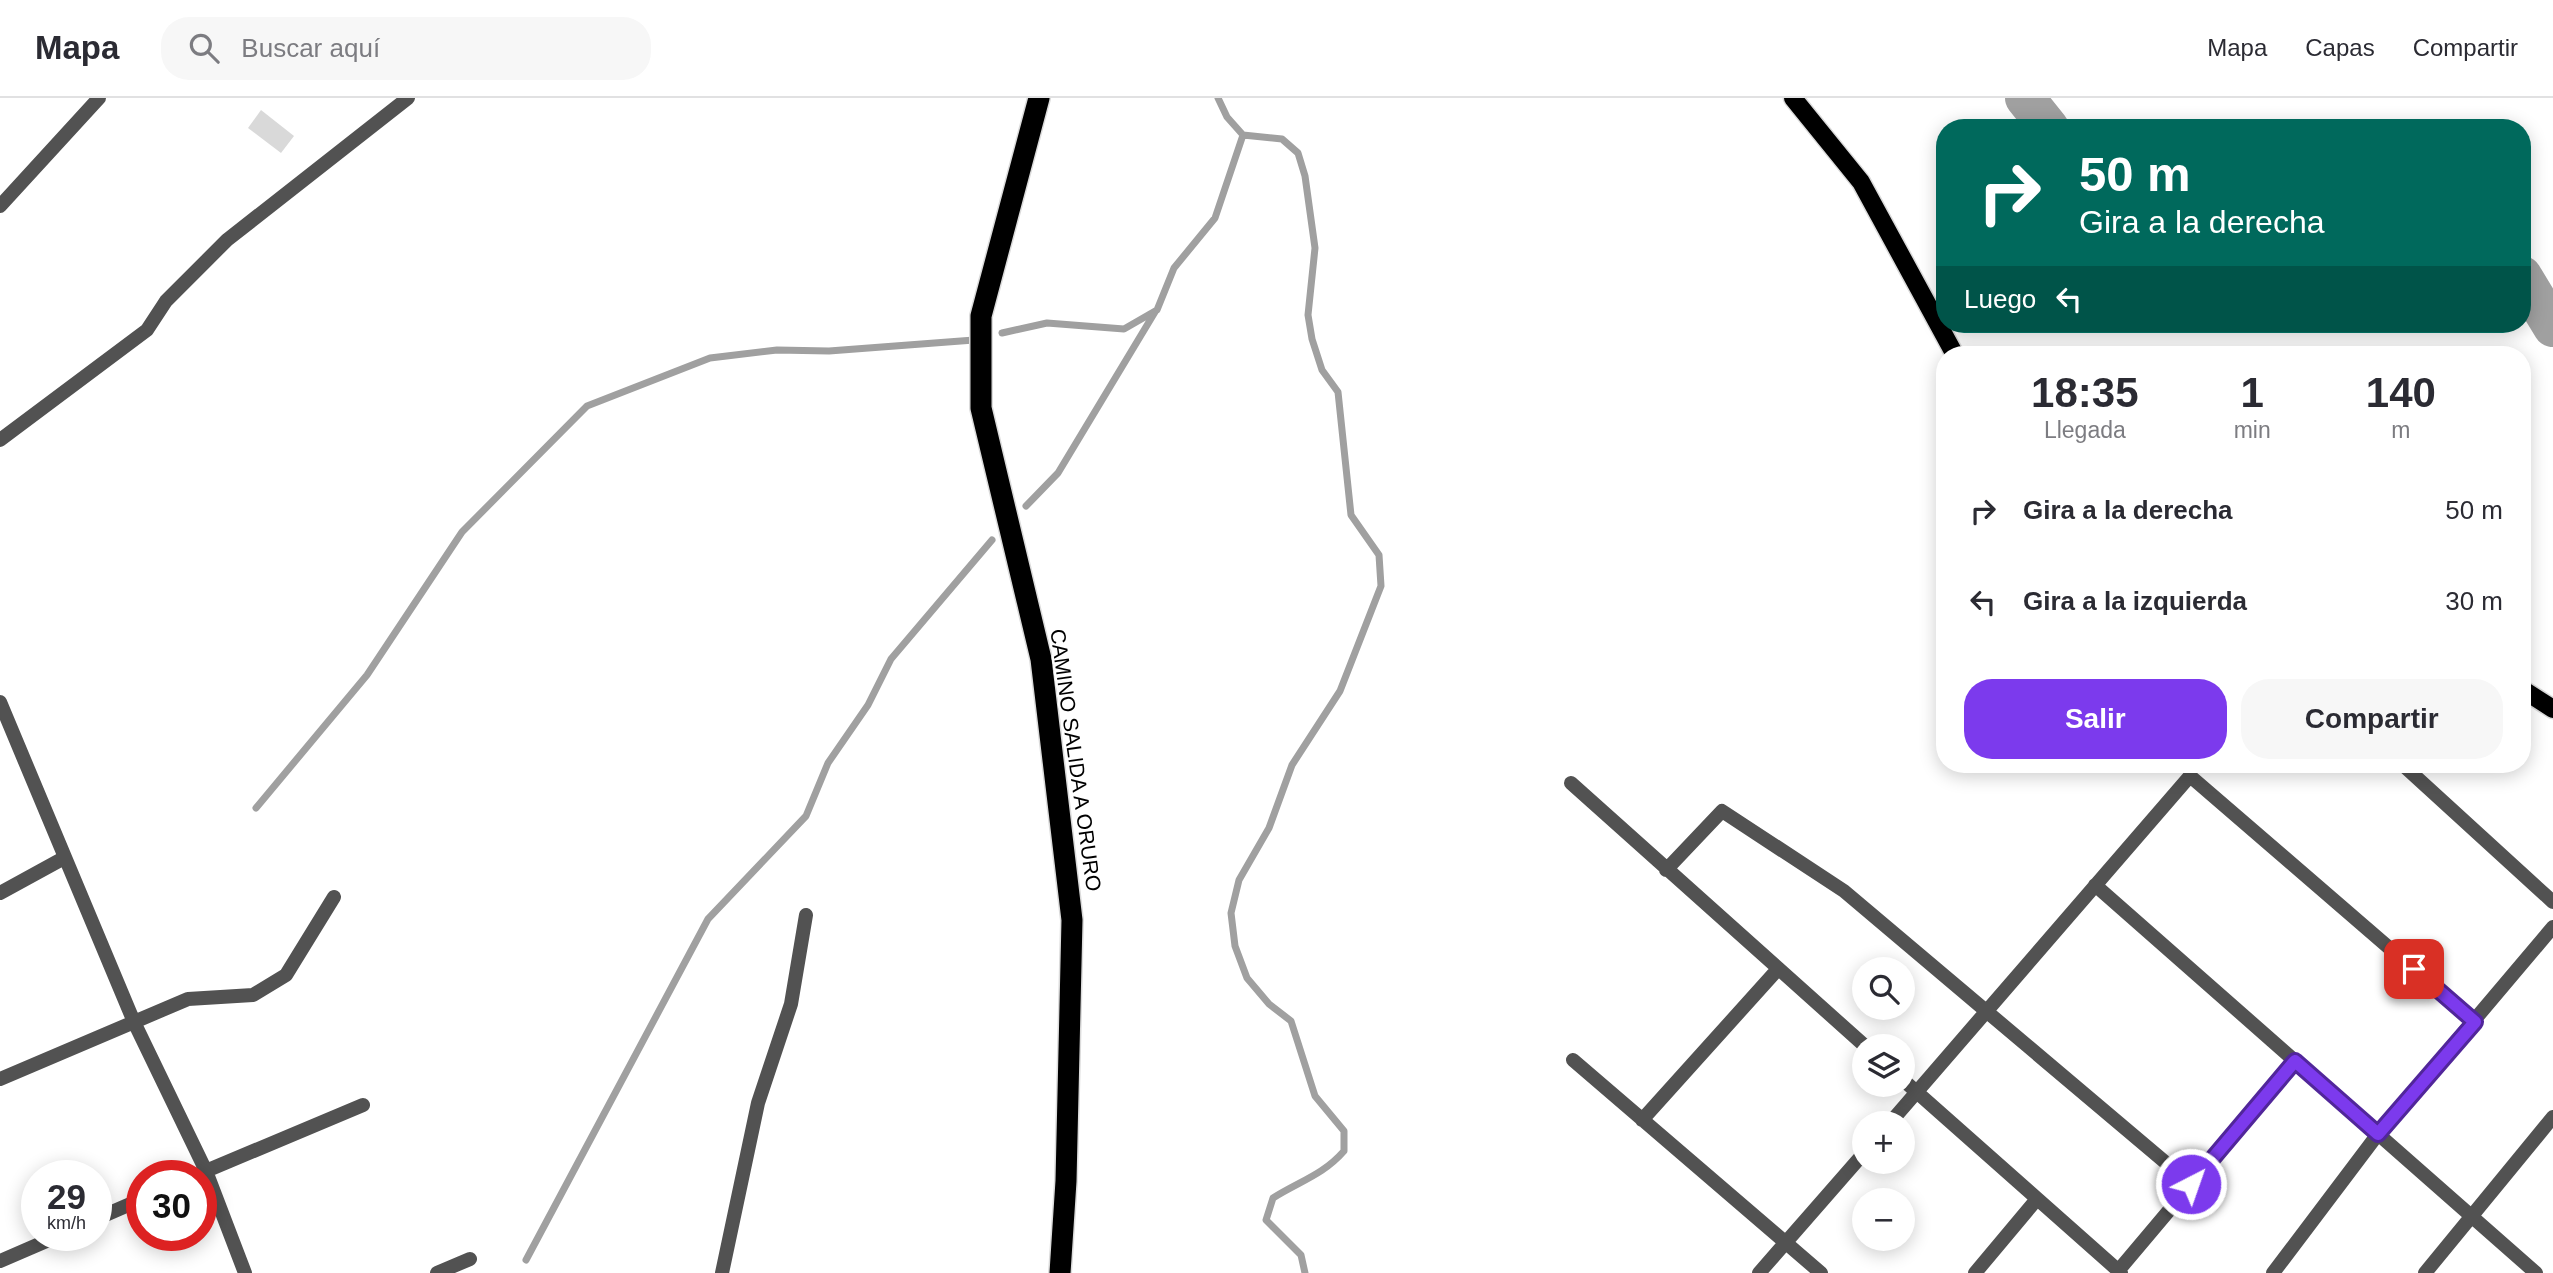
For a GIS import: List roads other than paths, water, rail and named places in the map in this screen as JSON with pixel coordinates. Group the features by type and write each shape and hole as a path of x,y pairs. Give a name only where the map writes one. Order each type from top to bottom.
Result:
{"highway":[{"name":"CAMINO SALIDA A ORURO","path":"1039,98 981,316 981,408 1041,659 1072,920 1066,1181 1060,1273"}],"main road":[{"path":"1793,98 1861,182 1936,320"},
{"path":"2531,696 2553,709"}],"street":[{"path":"0,206 99,98"},
{"path":"0,440 147,330 166,301 227,240 408,98"},
{"path":"0,702 194,1160"},
{"path":"2412,773 2553,902"},
{"path":"1900,1111 2190,776 2475,1022"},
{"path":"1571,783 1852,1034"},
{"path":"1666,870 1722,811 1844,891 2191,1184"},
{"path":"0,893 64,858"},
{"path":"2095,885 2536,1273"},
{"path":"0,1079 188,999 253,995 286,975 334,897"},
{"path":"722,1273 758,1103 791,1004 806,915"},
{"path":"2273,1273 2378,1134 2553,927"},
{"path":"1642,1119 1778,969"},
{"path":"1573,1060 1821,1273"},
{"path":"1916,1092 2119,1272 2295,1061"},
{"path":"217,1166 363,1105"},
{"path":"2425,1273 2553,1117"},
{"path":"1759,1273 1852,1167"},
{"path":"1975,1273 2037,1199"},
{"path":"217,1211 245,1273"},
{"path":"0,1261 23,1251"},
{"path":"437,1273 470,1259"}],"waterway":[{"path":"1218,98 1227,117 1243,135 1282,139 1298,153 1305,176 1315,248 1308,315 1312,339 1322,370 1338,392 1351,515 1379,555 1381,586 1340,691 1292,765 1269,828 1239,880 1231,913 1235,946 1247,978 1269,1004 1291,1021 1315,1096 1344,1131 1344,1151 1319,1172 1273,1198 1266,1220 1301,1255 1305,1273"},
{"path":"2025,98 2042,119"},
{"path":"1002,333 1047,323 1124,329 1157,310 1174,268 1215,218 1243,135"},
{"path":"2531,291 2553,327"},
{"path":"1026,506 1058,473 1155,312"},
{"path":"256,808 367,675 462,532 587,406 710,358 777,350 829,351 974,340"},
{"path":"526,1260 708,919 806,816 828,763 868,705 891,659 992,540"}]}
